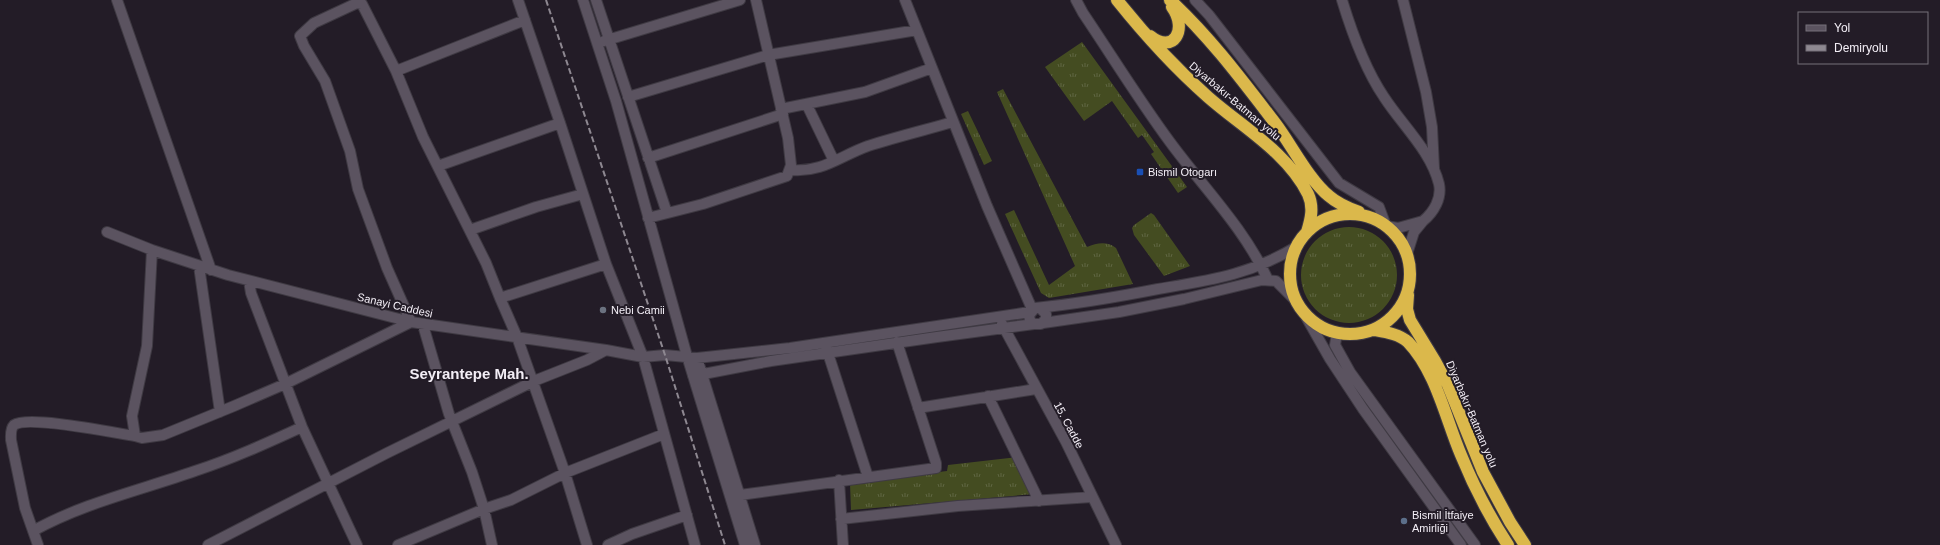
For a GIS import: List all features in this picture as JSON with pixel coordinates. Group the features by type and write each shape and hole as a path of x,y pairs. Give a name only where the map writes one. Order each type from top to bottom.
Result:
{"highway":[{"name":"Diyarbakır-Batman yolu","path":"1117,0 1179,71 1289,166 1308,194 1312,208 1311,220 1307,232"},
{"name":"Diyarbakır-Batman yolu","path":"1168,0 1196,24 1233,67 1288,140 1312,177 1328,196 1342,205 1371,218"},
{"path":"1141,29 1157,41 1163,43 1170,42 1176,37 1180,30 1180,22 1168,0"},
{"path":"1354,214 1371,218 1386,226 1398,238 1407,254 1410,271 1408,289 1401,306 1389,320 1374,330 1356,335 1337,334 1320,327 1306,315 1295,300 1290,282 1290,264 1296,247 1307,232 1320,222 1336,215 1354,214"},
{"name":"Diyarbakır-Batman yolu","path":"1408,289 1407,309 1410,320 1448,385 1483,472 1510,522 1525,545"},
{"path":"1374,330 1399,337 1407,342 1425,368 1441,400 1461,455 1483,504 1508,545"}],"street":[{"path":"117,0 211,270"},
{"path":"518,0 606,264 642,357 695,545"},
{"path":"583,0 616,101 687,356 698,376 740,495 755,545"},
{"path":"596,0 667,214"},
{"path":"597,43 740,0"},
{"path":"648,218 703,204 787,176 791,170 788,138 756,0"},
{"path":"905,0 987,206 1034,310"},
{"path":"1076,0 1083,13 1170,141 1239,231 1261,265 1268,280"},
{"path":"1195,0 1209,15 1339,183 1378,207 1386,226 1398,228 1423,221"},
{"path":"1342,0 1362,54 1384,97 1434,168"},
{"path":"1403,0 1426,92 1432,127 1434,168 1439,185 1439,196 1433,212 1414,232 1407,254"},
{"path":"38,545 25,508 11,440 14,426 22,423 39,423 77,426 142,438 162,435 286,384 411,322 387,268 358,189 350,151 325,81 304,46 300,36 314,22 357,3 362,4 396,71 423,137 486,263 518,337 565,473 587,545"},
{"path":"396,71 525,20"},
{"path":"628,97 768,55 917,30"},
{"path":"648,158 782,112 866,92 932,68"},
{"path":"807,105 834,161"},
{"path":"791,170 814,170 873,145 953,122"},
{"path":"438,166 560,123"},
{"path":"470,230 536,207 583,194"},
{"name":"Sanayi Caddesi","path":"107,232 152,250 211,270 423,325 518,337 642,357 665,355 697,358 826,348"},
{"path":"698,376 826,348 1231,276 1261,265 1296,247"},
{"path":"135,436 132,416 148,346 152,250"},
{"path":"500,298 606,264"},
{"path":"199,266 220,412"},
{"path":"826,348 897,342 1119,312 1184,299 1249,282 1268,280 1276,281 1295,300"},
{"path":"249,281 251,293 302,427 327,484 357,545"},
{"path":"1034,310 1029,318 1038,324"},
{"path":"1034,310 1044,312 1046,316 1038,324"},
{"path":"1306,315 1330,359 1363,409 1461,545"},
{"name":"15. Cadde","path":"998,317 1066,442 1116,545"},
{"path":"423,325 436,373 484,508 492,545"},
{"path":"1337,334 1335,345 1350,372 1475,545"},
{"path":"740,495 839,480 936,468 936,463 897,342"},
{"path":"826,348 868,477"},
{"path":"208,545 452,421 534,381 587,360 606,350"},
{"path":"697,358 698,376 745,545"},
{"path":"918,408 1036,389"},
{"path":"988,396 1039,501"},
{"path":"33,531 50,522 114,498 197,471 270,442 302,427"},
{"path":"398,545 484,508 511,500 565,473 664,434"},
{"path":"839,480 843,545"},
{"path":"841,518 958,506 1092,497"},
{"path":"608,545 632,534 687,515"}],"green space":[{"path":"1082,42 1187,187 1178,193 1151,154 1154,152 1142,135 1138,138 1112,101 1084,121 1045,67"},
{"path":"1003,89 1087,247 1102,243 1109,244 1116,248 1133,284 1049,298 1041,293 1005,214 1014,210 1049,285 1075,266 997,92"},
{"path":"968,111 992,161 984,165 961,114"},
{"path":"1151,213 1154,215 1190,266 1164,276 1134,235 1132,228"},
{"path":"1349,227 1367,231 1376,235 1383,241 1389,248 1393,257 1397,275 1393,293 1389,302 1383,309 1376,315 1367,319 1349,323 1331,319 1322,315 1315,309 1309,302 1305,293 1301,275 1305,257 1309,248 1315,241 1322,235 1331,231"},
{"path":"1018,457 1034,494 851,510 850,483 947,471 948,465"}],"railway":[{"path":"546,0 665,355 725,545"}],"place":[{"name":"Bismil Otogarı","path":"1140,172"},
{"name":"Nebi Camii","path":"603,310"},
{"name":"Bismil İtfaiye Amirliği","path":"1404,521"}],"district":[{"name":"Seyrantepe Mah.","path":"469,373"}]}
